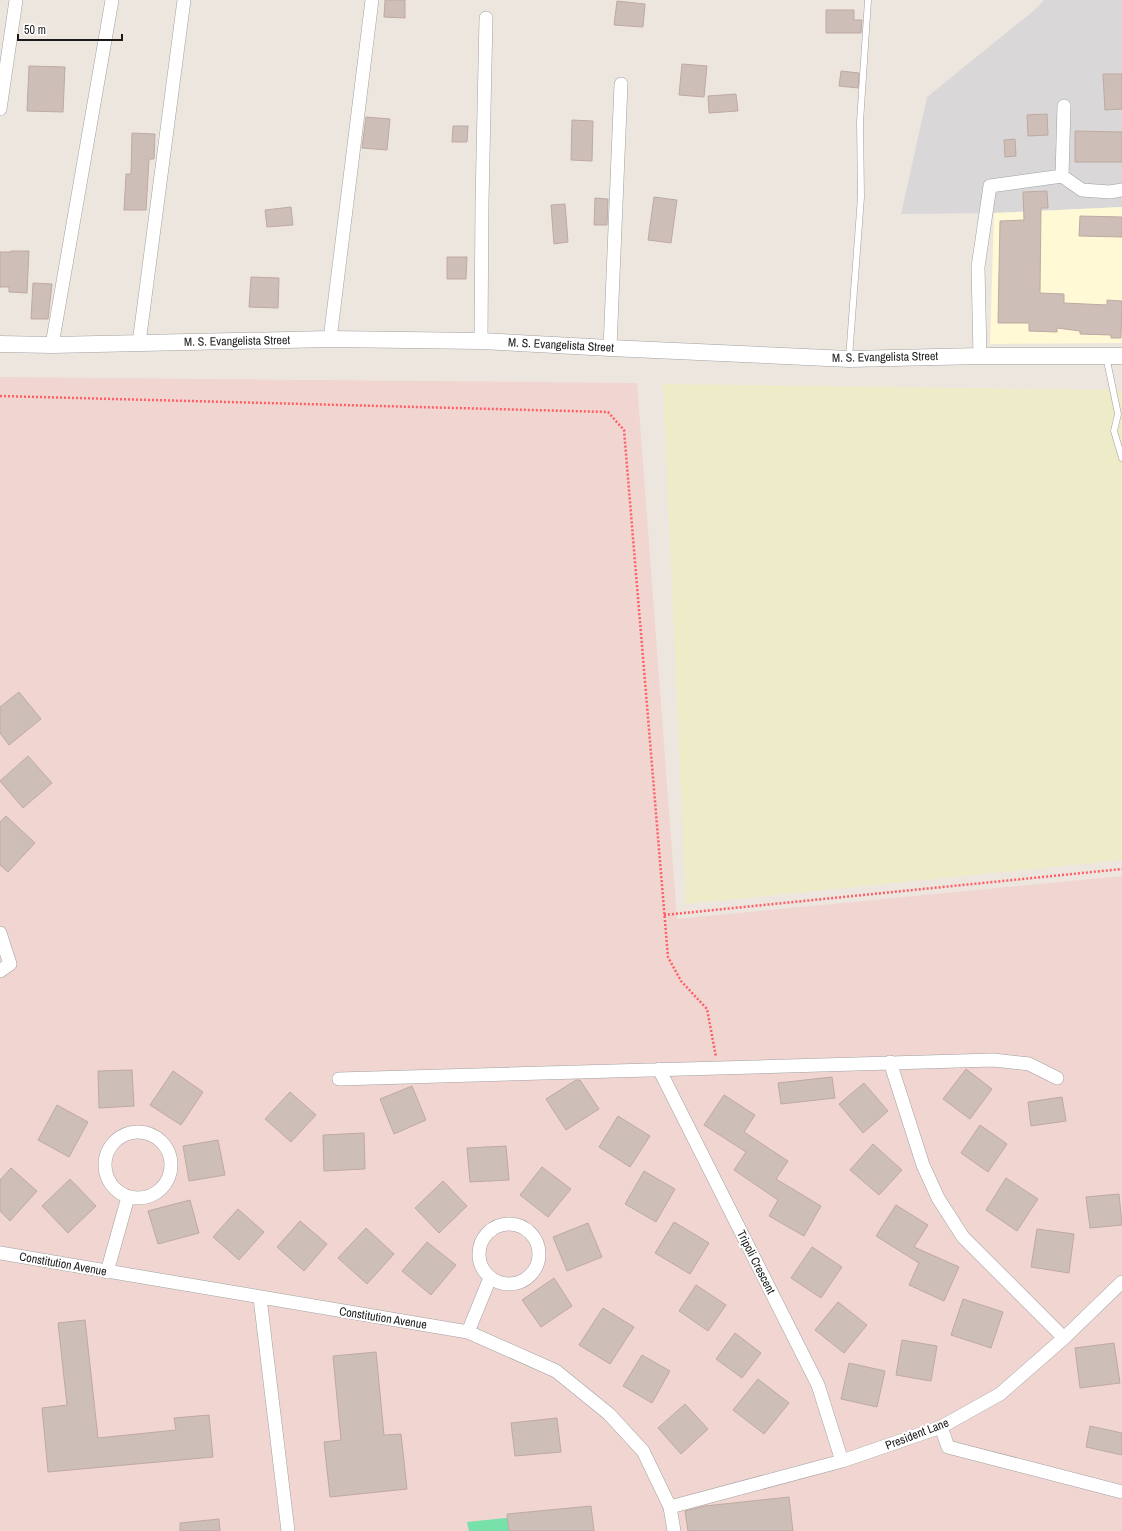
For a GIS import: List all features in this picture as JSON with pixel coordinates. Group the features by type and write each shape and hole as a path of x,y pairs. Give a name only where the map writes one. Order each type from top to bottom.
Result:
{"street":[{"path":"0,110 16,0"},
{"path":"52,345 112,0"},
{"path":"139,343 184,0"},
{"path":"330,339 372,0"},
{"path":"481,341 486,18"},
{"path":"610,348 621,84"},
{"path":"1062,176 1064,106"},
{"path":"980,356 978,267 990,186 1062,176 1082,190 1110,192 1122,190"},
{"name":"M. S. Evangelista Street","path":"0,344 52,345 330,339 481,341 849,359 980,356 1114,356"},
{"path":"0,933 10,964 0,971"},
{"path":"339,1079 993,1060 1029,1064 1056,1078"},
{"path":"890,1062 923,1165 938,1198 963,1236 1064,1338"},
{"name":"Tripoli Crescent","path":"659,1069 818,1385 842,1461"},
{"path":"132,1131 148,1133 159,1138 167,1148 171,1160 169,1178 164,1186 147,1197 128,1197 117,1192 109,1183 104,1164 106,1152 109,1146 121,1135 132,1131"},
{"path":"107,1272 128,1197"},
{"path":"508,1223 518,1225 528,1230 535,1238 539,1247 539,1258 536,1268 529,1276 512,1284 504,1284 490,1278 483,1270 479,1260 479,1250 485,1235 498,1226 508,1223"},
{"name":"Constitution Avenue","path":"0,1253 468,1332 556,1371 609,1414 643,1451 670,1507 674,1531"},
{"path":"468,1332 490,1278"},
{"name":"President Lane","path":"670,1507 842,1461 941,1427 1000,1394 1064,1338 1122,1282"},
{"path":"260,1298 288,1531"},
{"path":"941,1427 948,1447 1122,1492"}],"lane":[{"path":"849,359 861,197 860,122 868,0"},
{"path":"1114,356 1120,416 1114,431 1122,458"}],"path":[{"path":"0,396 608,412 624,430 668,957 680,981 707,1009 718,1067"},
{"path":"664,915 1122,869"}],"shaded area":[{"path":"1044,0 1122,0 1122,207 994,213 901,214 927,97 1037,8"},
{"path":"1122,207 1122,343 990,344 994,213"},
{"path":"0,377 637,383 677,919 1122,876 1122,1531 0,1531"},
{"path":"663,384 1122,390 1122,860 686,904"}],"green space":[{"path":"574,1511 578,1531 469,1531 467,1522"}],"building":[{"path":"385,0 405,0 405,18 384,17"},
{"path":"617,1 645,4 643,27 614,25"},
{"path":"826,10 854,10 854,20 862,20 861,33 826,33"},
{"path":"682,64 707,66 704,97 679,95"},
{"path":"29,66 65,67 63,112 27,111"},
{"path":"841,71 859,73 858,88 839,86"},
{"path":"1103,74 1122,74 1122,109 1105,110"},
{"path":"736,94 738,111 709,113 708,96"},
{"path":"1047,114 1048,135 1028,136 1027,115"},
{"path":"366,117 390,119 387,150 362,148"},
{"path":"572,120 593,121 592,161 571,160"},
{"path":"453,126 468,126 467,142 452,142"},
{"path":"1075,131 1122,132 1122,162 1075,162"},
{"path":"132,133 155,134 154,159 149,159 146,210 124,210 126,174 131,174"},
{"path":"1015,139 1016,156 1005,157 1004,140"},
{"path":"1047,191 1048,208 1041,208 1040,293 1064,294 1064,303 1107,305 1107,300 1122,301 1121,338 1111,338 1111,335 1080,334 1080,331 1057,328 1057,332 1029,331 1029,323 998,323 1000,221 1024,220 1023,192"},
{"path":"654,197 677,200 671,243 648,240"},
{"path":"595,198 608,199 607,225 594,225"},
{"path":"565,204 568,242 554,244 551,205"},
{"path":"291,207 293,225 267,227 265,210"},
{"path":"1080,216 1122,217 1122,237 1079,236"},
{"path":"29,251 27,293 9,292 9,287 0,287 0,252"},
{"path":"447,257 467,257 466,279 447,279"},
{"path":"251,277 279,278 278,308 249,307"},
{"path":"33,283 52,284 48,319 31,319"},
{"path":"19,692 41,719 9,745 0,733 0,707"},
{"path":"28,756 52,783 23,808 0,781"},
{"path":"6,816 35,843 8,872 0,865 0,822"},
{"path":"966,1069 992,1089 970,1119 943,1099"},
{"path":"132,1070 134,1106 99,1108 98,1071"},
{"path":"173,1071 203,1092 181,1125 150,1105"},
{"path":"832,1077 835,1098 781,1104 778,1083"},
{"path":"576,1080 580,1080 599,1109 566,1130 546,1099"},
{"path":"864,1083 888,1111 863,1133 839,1104"},
{"path":"412,1086 426,1120 394,1134 380,1099"},
{"path":"290,1092 316,1115 291,1142 265,1119"},
{"path":"724,1095 755,1115 744,1132 788,1161 776,1179 821,1206 804,1236 769,1216 778,1200 734,1170 746,1152 704,1125"},
{"path":"1062,1097 1066,1121 1031,1126 1028,1102"},
{"path":"57,1105 88,1122 69,1157 38,1140"},
{"path":"618,1116 650,1136 630,1167 599,1147"},
{"path":"980,1125 1007,1144 988,1172 961,1153"},
{"path":"364,1133 365,1169 324,1171 323,1135"},
{"path":"218,1140 225,1175 189,1181 183,1146"},
{"path":"873,1144 902,1170 879,1195 850,1170"},
{"path":"506,1146 509,1180 470,1182 467,1148"},
{"path":"542,1167 571,1189 548,1217 520,1195"},
{"path":"11,1168 37,1191 10,1221 0,1211 0,1180"},
{"path":"644,1171 675,1189 656,1222 625,1204"},
{"path":"1006,1178 1038,1199 1017,1231 986,1210"},
{"path":"70,1179 96,1206 68,1233 42,1206"},
{"path":"443,1181 467,1206 439,1233 415,1208"},
{"path":"1119,1194 1122,1225 1090,1228 1086,1197"},
{"path":"190,1200 199,1233 158,1244 148,1211"},
{"path":"896,1205 928,1225 914,1247 959,1267 944,1301 909,1285 919,1263 876,1236"},
{"path":"238,1209 264,1232 239,1260 213,1237"},
{"path":"300,1221 327,1244 304,1271 277,1247"},
{"path":"674,1222 709,1243 690,1274 655,1253"},
{"path":"588,1223 602,1257 567,1271 553,1237"},
{"path":"366,1228 394,1254 367,1284 338,1258"},
{"path":"1037,1229 1074,1234 1069,1273 1031,1267"},
{"path":"427,1242 456,1265 431,1295 402,1271"},
{"path":"812,1247 842,1267 821,1298 791,1278"},
{"path":"554,1278 572,1306 541,1327 522,1300"},
{"path":"696,1285 726,1305 708,1331 679,1311"},
{"path":"963,1299 1003,1312 991,1348 951,1335"},
{"path":"838,1302 867,1325 844,1353 815,1330"},
{"path":"603,1308 634,1327 610,1364 579,1345"},
{"path":"85,1320 98,1438 176,1430 174,1418 209,1415 213,1457 48,1472 42,1408 67,1405 58,1323"},
{"path":"735,1333 761,1353 742,1378 716,1359"},
{"path":"902,1340 937,1346 931,1381 896,1375"},
{"path":"1114,1343 1120,1383 1080,1388 1075,1348"},
{"path":"376,1352 384,1435 401,1434 407,1489 330,1497 324,1442 341,1440 333,1356"},
{"path":"642,1355 670,1371 652,1403 623,1386"},
{"path":"849,1363 885,1371 877,1407 841,1399"},
{"path":"758,1379 789,1403 764,1434 733,1410"},
{"path":"685,1404 708,1429 681,1454 658,1428"},
{"path":"557,1418 561,1452 515,1456 511,1423"},
{"path":"1090,1426 1122,1433 1122,1455 1086,1447"},
{"path":"789,1497 793,1531 688,1531 685,1511 705,1506"},
{"path":"591,1506 594,1531 509,1531 507,1514"},
{"path":"219,1519 220,1531 180,1531 180,1523"}]}
